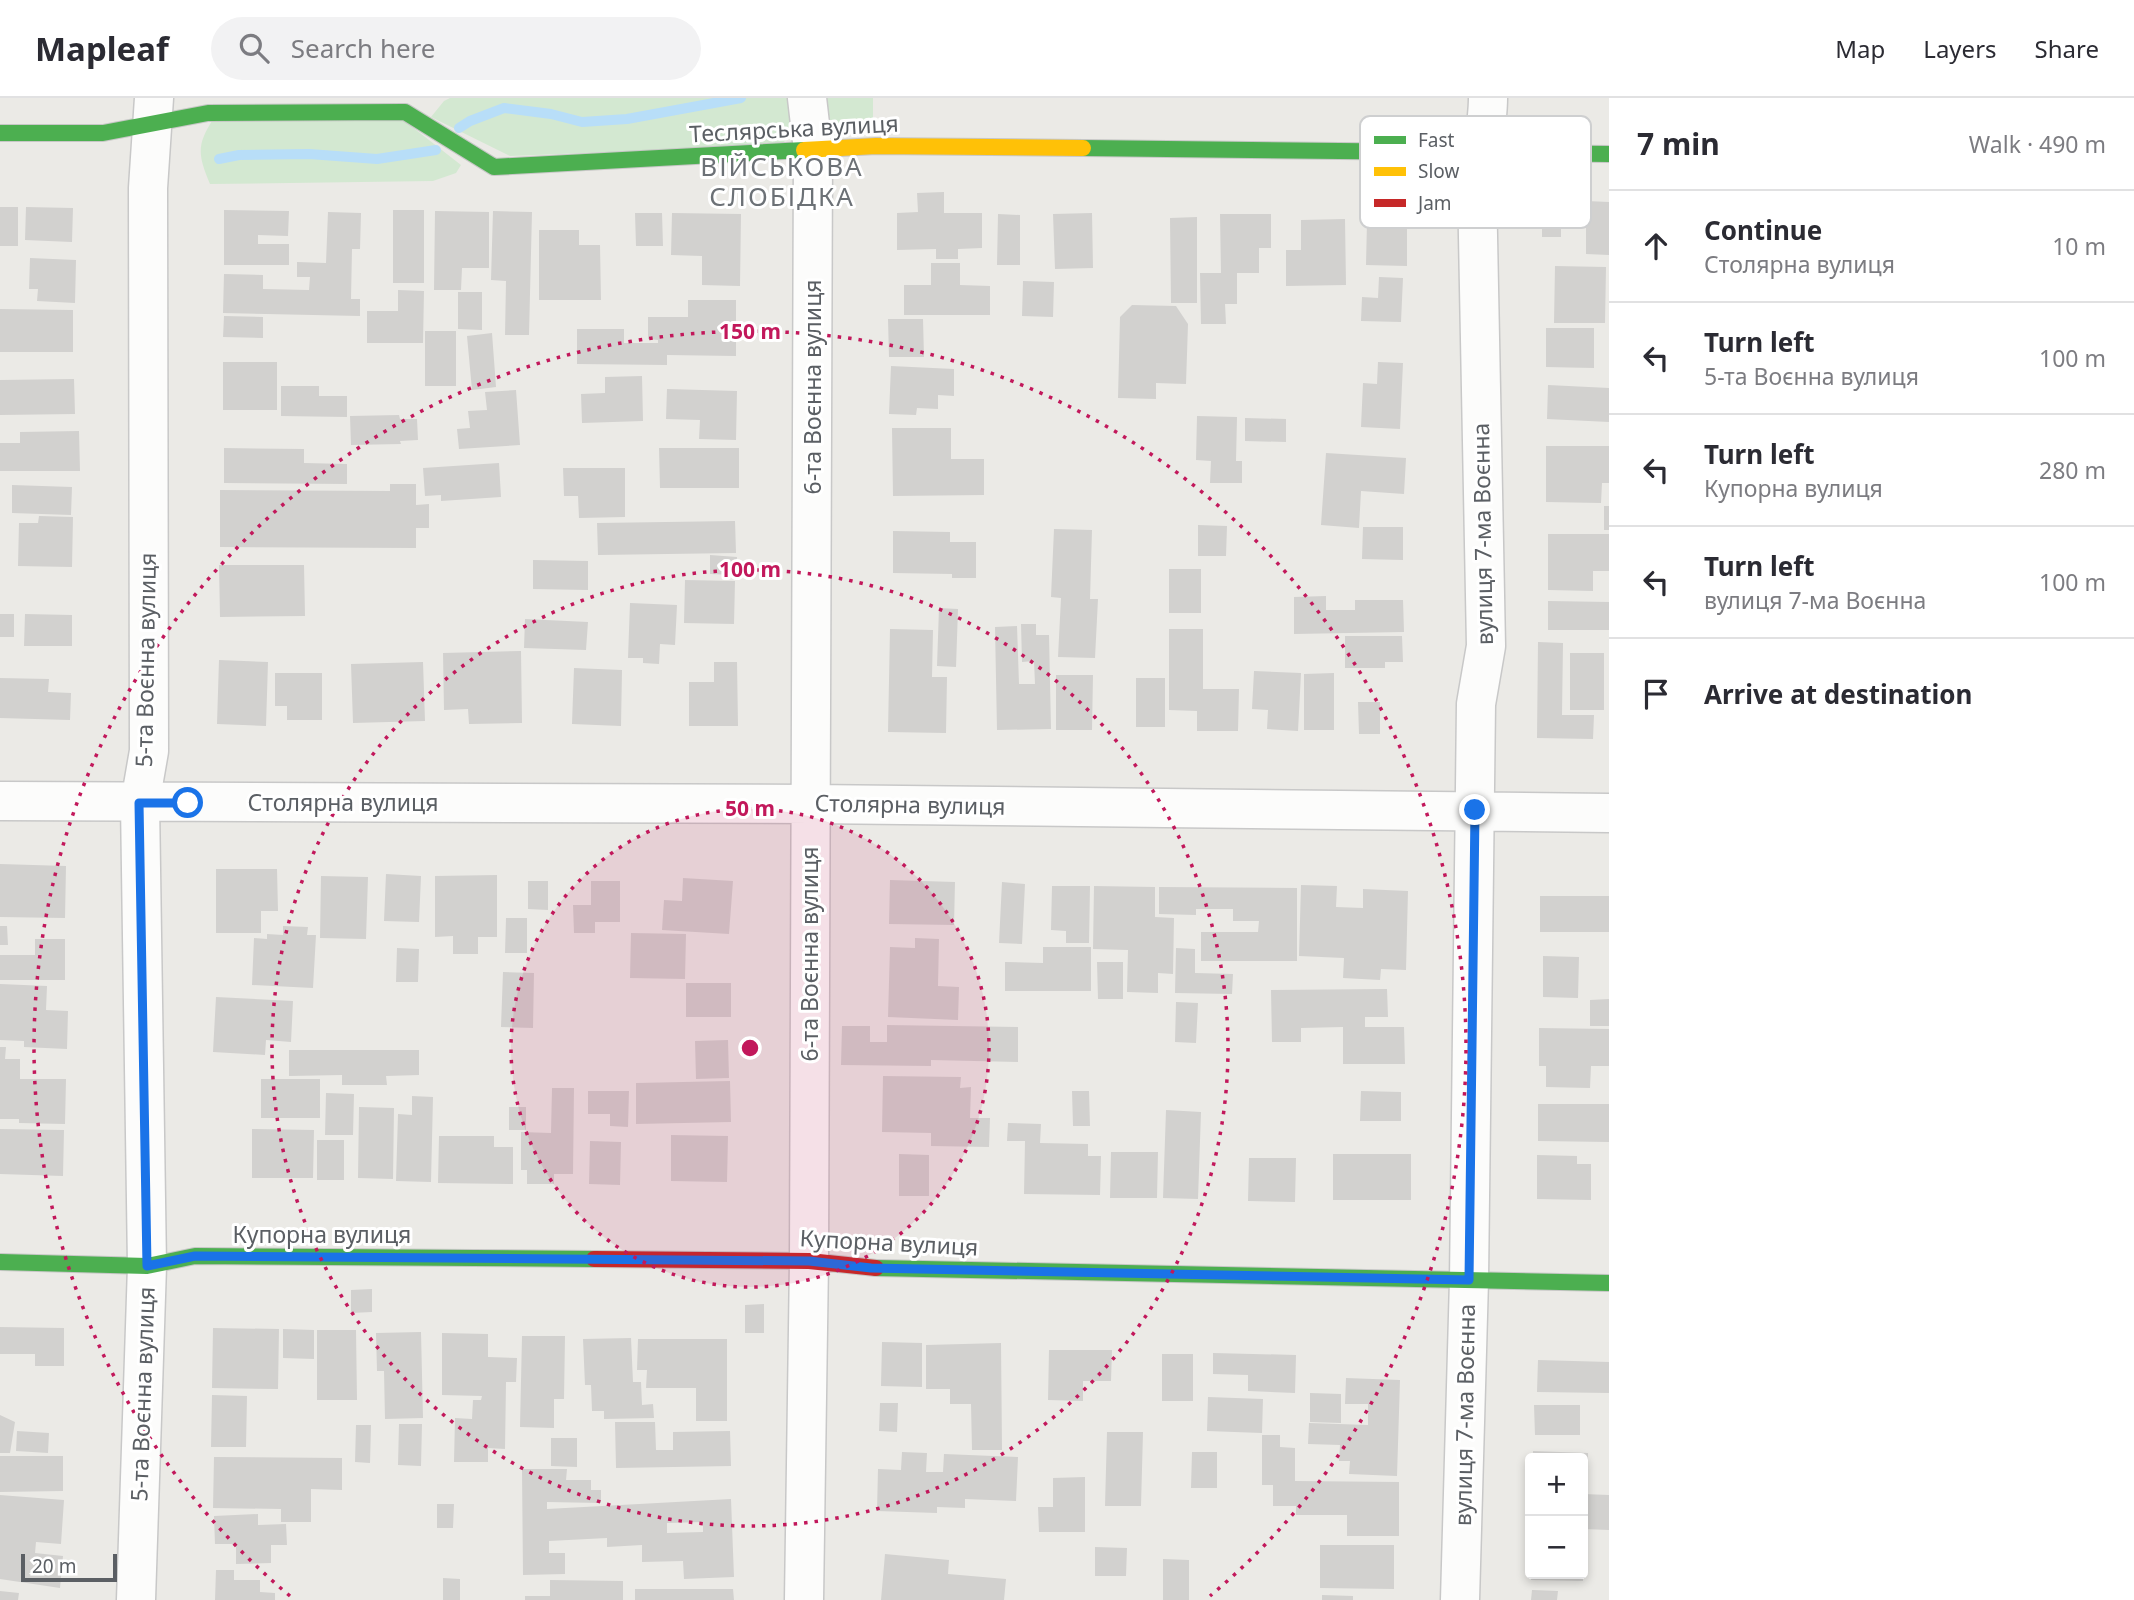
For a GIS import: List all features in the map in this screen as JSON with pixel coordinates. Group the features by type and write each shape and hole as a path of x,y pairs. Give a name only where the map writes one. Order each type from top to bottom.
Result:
{"street":[{"name":"6-та Воєнна вулиця","path":"804,1600 809,1261 813,150 807,98"},
{"name":"вулиця 7-ма Воєнна","path":"1487,116 1488,98"},
{"name":"Теслярська вулиця","path":"0,133 103,133 153,112 405,112 494,167 876,146 1360,152"},
{"name":"5-та Воєнна вулиця","path":"136,1600 147,1266 139,803 149,751 148,188 153,112"},
{"name":"Теслярська вулиця","path":"1591,154 1609,154"},
{"name":"вулиця 7-ма Воєнна","path":"1460,1600 1469,1280 1476,704 1486,646 1478,228"},
{"name":"Столярна вулиця","path":"0,801 811,804 1609,813"},
{"name":"Купорна вулиця","path":"0,1262 147,1266 195,1256 809,1261 871,1268 1609,1283"}],"green space":[{"path":"450,98 795,98 797,128 781,145 510,156 431,117 444,101"},
{"path":"818,98 873,98 873,128 826,136"},
{"path":"214,118 402,119 461,165 456,173 433,181 210,184 201,150 204,136"}],"building":[{"path":"944,192 944,213 982,213 982,248 958,249 958,259 936,259 936,249 897,250 897,213 918,212 917,193"},
{"path":"1591,201 1609,202 1609,255 1586,254 1586,228 1591,228"},
{"path":"0,207 18,207 18,246 0,246"},
{"path":"26,207 73,208 72,242 25,240"},
{"path":"224,210 289,211 288,236 258,235 258,244 289,244 289,265 224,265"},
{"path":"393,210 424,210 424,283 393,283"},
{"path":"435,211 489,212 489,268 462,268 461,290 434,290"},
{"path":"493,211 532,212 529,335 505,335 506,281 491,280"},
{"path":"328,212 361,213 360,249 352,249 351,299 360,299 360,316 223,313 224,274 263,275 263,289 309,290 310,277 297,277 297,262 326,263"},
{"path":"635,213 662,213 663,246 636,246"},
{"path":"672,213 741,214 740,286 702,285 702,256 671,255"},
{"path":"1092,213 1093,268 1055,269 1053,214"},
{"path":"998,214 1020,215 1020,265 997,265"},
{"path":"1220,214 1271,214 1271,248 1259,248 1259,273 1237,273 1237,304 1225,304 1226,324 1201,324 1200,273 1221,273"},
{"path":"1197,217 1197,303 1171,303 1170,218"},
{"path":"1345,219 1346,285 1286,286 1286,250 1301,250 1301,220"},
{"path":"1367,228 1407,228 1407,266 1366,265"},
{"path":"1542,228 1561,228 1561,237 1542,237"},
{"path":"539,230 579,230 579,245 600,245 601,300 539,300"},
{"path":"30,258 76,260 75,303 37,301 38,289 29,289"},
{"path":"931,263 960,263 960,285 990,286 990,315 904,315 904,285 931,285"},
{"path":"1555,266 1606,267 1605,323 1554,323"},
{"path":"1379,277 1403,278 1401,322 1361,321 1362,297 1378,298"},
{"path":"1023,281 1054,282 1053,317 1022,316"},
{"path":"398,290 424,291 423,343 367,343 367,311 398,311"},
{"path":"458,292 482,292 482,330 458,329"},
{"path":"688,300 736,300 736,356 667,355 667,365 577,364 577,329 624,329 624,343 658,343 658,340 648,339 648,317 688,317"},
{"path":"1132,305 1176,306 1188,324 1186,384 1156,383 1156,399 1118,398 1120,317"},
{"path":"0,309 73,310 73,352 0,352"},
{"path":"224,316 263,317 263,338 223,337"},
{"path":"888,319 923,319 924,357 889,357"},
{"path":"1546,328 1594,328 1594,368 1546,367"},
{"path":"425,331 456,331 456,386 425,386"},
{"path":"492,333 496,387 472,390 467,336"},
{"path":"223,362 277,362 277,410 223,410"},
{"path":"1378,362 1403,363 1400,429 1361,427 1363,383 1377,384"},
{"path":"891,366 954,369 954,396 938,395 938,409 917,408 916,415 889,414"},
{"path":"642,376 643,421 582,423 581,394 605,393 605,377"},
{"path":"74,379 75,414 0,415 0,380"},
{"path":"1548,385 1609,388 1609,422 1547,419"},
{"path":"281,386 319,386 319,396 347,396 347,417 281,416"},
{"path":"667,389 737,391 736,440 699,439 700,420 666,419"},
{"path":"516,390 520,445 459,449 457,429 470,428 468,411 487,410 485,392"},
{"path":"399,415 400,419 417,419 418,440 400,441 401,444 351,445 350,416"},
{"path":"1197,416 1237,417 1236,461 1242,461 1242,483 1210,483 1211,461 1196,460"},
{"path":"1245,418 1286,419 1286,442 1245,441"},
{"path":"892,428 951,428 951,459 984,459 984,495 893,496"},
{"path":"79,431 80,471 0,471 0,443 20,443 20,432"},
{"path":"1546,446 1609,446 1609,483 1602,483 1601,503 1546,502"},
{"path":"224,448 304,449 304,463 347,464 347,484 224,483"},
{"path":"659,448 739,448 739,488 660,488"},
{"path":"1326,453 1406,458 1404,494 1361,491 1359,528 1321,525"},
{"path":"499,463 501,497 441,501 441,495 425,496 423,468"},
{"path":"563,468 625,468 625,517 579,518 578,496 564,496"},
{"path":"390,484 416,484 416,505 429,504 429,528 416,528 416,548 220,547 220,490 390,491"},
{"path":"12,485 72,487 71,515 12,513"},
{"path":"1604,506 1609,506 1609,530 1604,530"},
{"path":"39,516 73,517 72,567 18,566 19,523 38,523"},
{"path":"735,521 736,553 598,555 597,523"},
{"path":"1198,525 1227,526 1226,556 1198,556"},
{"path":"1363,527 1403,527 1403,560 1362,559"},
{"path":"1054,529 1092,530 1090,599 1098,599 1095,658 1058,657 1061,598 1051,597"},
{"path":"893,531 950,532 950,542 976,542 976,578 952,578 952,574 893,573"},
{"path":"1548,534 1609,534 1609,571 1593,571 1593,591 1548,590"},
{"path":"710,555 737,557 736,575 710,574"},
{"path":"533,560 588,561 588,590 533,589"},
{"path":"219,565 304,565 305,616 220,617"},
{"path":"1169,569 1201,569 1201,613 1169,613"},
{"path":"685,580 735,581 734,624 684,623"},
{"path":"1326,596 1326,610 1355,610 1355,600 1403,600 1404,632 1294,634 1294,597"},
{"path":"1548,601 1609,602 1609,630 1548,630"},
{"path":"630,603 677,605 675,645 660,644 659,664 643,663 643,658 628,658"},
{"path":"939,608 958,609 956,667 937,666"},
{"path":"0,614 14,614 14,637 0,637"},
{"path":"25,614 72,615 72,646 24,646"},
{"path":"525,619 588,622 586,650 524,648"},
{"path":"1021,624 1036,624 1036,635 1049,635 1051,729 997,730 995,627 1017,626 1019,684 1035,684 1034,661 1022,662"},
{"path":"890,629 933,630 932,677 947,677 946,733 888,732"},
{"path":"1169,629 1203,629 1203,689 1239,689 1238,731 1197,731 1197,711 1169,710"},
{"path":"1345,636 1402,636 1403,662 1385,662 1385,668 1345,668"},
{"path":"1538,642 1563,643 1562,715 1594,715 1593,739 1537,738"},
{"path":"521,651 522,723 469,724 468,709 444,710 443,653"},
{"path":"1570,653 1604,653 1604,710 1570,710"},
{"path":"219,660 268,662 266,726 217,724"},
{"path":"423,662 425,721 353,723 351,664"},
{"path":"714,662 737,662 738,726 689,726 689,682 714,682"},
{"path":"574,668 622,670 621,726 572,724"},
{"path":"1254,671 1301,673 1298,731 1267,729 1268,710 1252,709"},
{"path":"275,673 322,673 322,720 287,720 287,706 275,706"},
{"path":"1334,673 1334,730 1304,730 1304,674"},
{"path":"1056,675 1093,675 1092,730 1056,730"},
{"path":"0,678 49,679 48,692 71,693 70,720 0,718"},
{"path":"1136,678 1165,678 1165,727 1136,727"},
{"path":"1358,702 1380,702 1380,734 1359,734"},
{"path":"0,864 66,866 65,918 0,917"},
{"path":"216,869 277,869 278,911 261,911 261,933 216,933"},
{"path":"386,874 421,876 419,922 384,921"},
{"path":"497,875 497,937 478,937 478,954 453,954 453,936 435,937 435,876"},
{"path":"321,876 368,877 366,939 320,938"},
{"path":"683,878 733,881 729,934 662,930 664,900 682,901"},
{"path":"890,880 955,882 954,925 889,924"},
{"path":"528,881 548,881 548,910 528,909"},
{"path":"591,881 620,881 620,922 595,922 595,933 574,933 573,905 591,905"},
{"path":"1002,882 1025,884 1022,944 999,943"},
{"path":"1301,885 1337,886 1336,907 1363,908 1363,889 1408,891 1406,970 1381,969 1380,980 1343,978 1344,958 1299,956"},
{"path":"1052,886 1090,886 1089,943 1066,943 1066,931 1051,930"},
{"path":"1094,886 1155,887 1155,917 1174,918 1173,974 1158,973 1158,993 1127,992 1128,950 1093,949"},
{"path":"1159,887 1297,888 1297,961 1201,961 1201,932 1258,932 1259,921 1233,921 1233,909 1196,909 1196,915 1159,914"},
{"path":"1540,896 1609,896 1609,932 1540,932"},
{"path":"506,918 527,918 527,953 505,953"},
{"path":"0,926 7,926 8,945 0,945"},
{"path":"283,926 308,927 307,935 316,935 313,988 252,985 254,938 267,939 267,934 283,935"},
{"path":"631,933 686,934 685,979 630,978"},
{"path":"915,938 939,939 938,986 959,987 958,1020 888,1017 890,947 915,948"},
{"path":"35,939 65,939 65,980 0,980 0,955 35,955"},
{"path":"1043,947 1091,947 1091,991 1005,991 1005,962 1043,963"},
{"path":"397,948 419,949 418,982 396,982"},
{"path":"1176,948 1195,949 1195,973 1233,974 1232,994 1175,993"},
{"path":"1543,956 1579,957 1578,998 1543,997"},
{"path":"1097,962 1123,962 1123,999 1098,999"},
{"path":"503,972 534,973 533,1028 501,1027"},
{"path":"686,983 731,983 731,1017 686,1017"},
{"path":"0,984 47,986 46,1010 68,1011 67,1049 24,1047 24,1041 0,1040"},
{"path":"1387,989 1388,1017 1365,1017 1365,1027 1404,1027 1405,1064 1343,1064 1343,1027 1301,1028 1301,1042 1272,1042 1271,990"},
{"path":"216,997 293,1001 291,1042 266,1040 265,1055 213,1052"},
{"path":"1609,999 1609,1026 1590,1026 1590,1000"},
{"path":"1176,1002 1198,1003 1196,1043 1175,1042"},
{"path":"887,1025 1018,1027 1018,1062 931,1060 931,1066 841,1065 842,1026 870,1026 870,1042 887,1042"},
{"path":"1539,1028 1609,1029 1609,1066 1591,1066 1590,1088 1546,1087 1546,1066 1539,1066"},
{"path":"728,1040 729,1078 696,1079 695,1041"},
{"path":"0,1047 6,1047 5,1059 20,1059 20,1079 66,1079 65,1124 19,1123 19,1119 0,1119"},
{"path":"289,1050 419,1050 419,1075 386,1076 387,1085 342,1085 342,1075 289,1076"},
{"path":"883,1076 961,1077 960,1088 971,1087 970,1118 990,1118 989,1147 931,1146 931,1133 882,1132"},
{"path":"261,1079 320,1079 320,1118 261,1118"},
{"path":"730,1081 731,1122 636,1124 636,1083"},
{"path":"552,1088 574,1088 573,1174 554,1174 554,1184 527,1184 527,1170 521,1170 521,1132 551,1133"},
{"path":"588,1091 629,1091 628,1127 610,1126 610,1114 588,1114"},
{"path":"1072,1091 1089,1091 1090,1126 1073,1126"},
{"path":"1361,1091 1401,1092 1401,1121 1360,1121"},
{"path":"326,1093 354,1094 353,1135 325,1135"},
{"path":"412,1096 433,1097 431,1182 396,1181 398,1114 412,1115"},
{"path":"1538,1104 1609,1104 1609,1142 1538,1141"},
{"path":"359,1107 394,1108 393,1179 358,1178"},
{"path":"509,1107 526,1107 526,1130 509,1130"},
{"path":"1166,1110 1201,1112 1198,1199 1163,1198"},
{"path":"1008,1123 1041,1124 1040,1143 1088,1144 1088,1156 1101,1156 1100,1195 1024,1194 1025,1141 1007,1141"},
{"path":"0,1129 64,1130 63,1176 0,1174"},
{"path":"252,1129 314,1130 313,1178 252,1178"},
{"path":"671,1135 728,1136 727,1182 671,1181"},
{"path":"439,1136 494,1136 494,1147 513,1147 513,1184 438,1183"},
{"path":"317,1140 344,1140 344,1180 317,1180"},
{"path":"590,1141 621,1142 620,1185 589,1184"},
{"path":"1111,1152 1158,1152 1157,1198 1110,1198"},
{"path":"899,1154 929,1155 929,1196 899,1196"},
{"path":"1333,1154 1411,1154 1411,1200 1333,1200"},
{"path":"1537,1155 1577,1156 1577,1164 1591,1164 1591,1200 1537,1199"},
{"path":"1249,1158 1296,1158 1295,1202 1248,1201"},
{"path":"372,1289 372,1312 351,1313 351,1290"},
{"path":"764,1304 764,1333 745,1333 745,1305"},
{"path":"0,1327 64,1328 64,1366 35,1366 35,1354 0,1354"},
{"path":"213,1328 279,1329 278,1389 212,1388"},
{"path":"283,1329 314,1330 314,1359 283,1358"},
{"path":"317,1330 356,1330 357,1400 317,1400"},
{"path":"421,1332 423,1418 385,1419 384,1371 377,1371 376,1333"},
{"path":"442,1333 488,1334 488,1357 517,1358 516,1382 506,1382 505,1449 488,1448 488,1462 454,1462 455,1418 472,1419 473,1400 481,1400 482,1396 442,1395"},
{"path":"522,1336 565,1336 564,1399 554,1399 554,1428 520,1427"},
{"path":"631,1338 633,1382 641,1382 642,1405 653,1404 654,1418 604,1419 604,1411 592,1411 591,1385 585,1385 583,1339"},
{"path":"638,1339 727,1339 727,1421 696,1421 696,1388 646,1388 647,1370 637,1370"},
{"path":"882,1342 922,1343 922,1387 881,1386"},
{"path":"1001,1343 1002,1450 972,1450 971,1404 950,1404 950,1389 926,1389 926,1345"},
{"path":"1049,1350 1112,1350 1111,1381 1083,1381 1083,1401 1048,1400"},
{"path":"1213,1353 1296,1355 1295,1393 1248,1391 1248,1375 1213,1374"},
{"path":"1162,1354 1193,1354 1193,1401 1162,1401"},
{"path":"1538,1360 1609,1362 1609,1393 1537,1392"},
{"path":"1346,1378 1400,1380 1397,1476 1349,1474 1350,1461 1339,1461 1340,1445 1308,1444 1309,1423 1368,1425 1368,1404 1345,1404"},
{"path":"1310,1393 1341,1394 1341,1423 1310,1422"},
{"path":"212,1395 247,1396 246,1447 211,1447"},
{"path":"1208,1397 1263,1399 1262,1433 1207,1431"},
{"path":"880,1403 898,1403 897,1432 879,1431"},
{"path":"1534,1405 1580,1405 1580,1435 1535,1435"},
{"path":"0,1415 15,1422 10,1453 0,1453"},
{"path":"615,1422 655,1422 656,1450 673,1450 673,1432 730,1431 731,1466 616,1468"},
{"path":"399,1424 422,1424 421,1466 398,1465"},
{"path":"356,1425 371,1425 370,1463 355,1462"},
{"path":"17,1431 49,1433 48,1453 16,1451"},
{"path":"1107,1432 1143,1432 1141,1506 1105,1506"},
{"path":"1262,1435 1280,1435 1280,1447 1295,1448 1295,1481 1399,1482 1399,1536 1347,1536 1347,1515 1296,1515 1296,1506 1273,1506 1273,1485 1262,1485"},
{"path":"551,1438 577,1438 577,1467 551,1466"},
{"path":"1533,1451 1588,1453 1533,1453"},
{"path":"902,1452 927,1453 926,1472 943,1472 944,1454 1018,1457 1016,1501 965,1499 965,1508 937,1507 937,1513 877,1511 878,1469 901,1470"},
{"path":"1192,1452 1217,1452 1217,1488 1191,1488"},
{"path":"0,1456 63,1456 63,1491 0,1492"},
{"path":"214,1457 342,1458 342,1490 311,1489 311,1522 281,1522 281,1509 213,1508"},
{"path":"522,1469 567,1469 566,1480 591,1480 591,1490 601,1490 601,1503 547,1502 547,1509 731,1499 734,1577 684,1579 683,1561 642,1562 642,1545 607,1547 607,1538 549,1541 549,1553 565,1553 565,1574 523,1575","holes":["703,1522 703,1532 667,1533 667,1523"]},
{"path":"1085,1477 1085,1532 1039,1532 1038,1507 1053,1507 1053,1478"},
{"path":"1588,1494 1609,1495 1609,1530 1588,1529"},
{"path":"0,1495 64,1500 61,1544 36,1542 35,1553 63,1556 60,1588 0,1579"},
{"path":"437,1504 454,1504 453,1528 437,1528"},
{"path":"258,1514 258,1525 286,1524 287,1545 271,1545 271,1563 236,1564 236,1544 215,1544 214,1516"},
{"path":"1320,1545 1394,1545 1394,1589 1320,1588"},
{"path":"1095,1547 1127,1548 1126,1576 1095,1576"},
{"path":"885,1554 949,1560 948,1574 1006,1579 1004,1600 881,1600"},
{"path":"1163,1559 1189,1560 1189,1600 1163,1600"},
{"path":"216,1570 234,1570 234,1580 260,1580 260,1592 275,1593 275,1600 215,1600"},
{"path":"443,1578 460,1579 460,1600 443,1600"},
{"path":"1583,1579 1583,1581 1531,1580"},
{"path":"550,1580 623,1581 623,1600 525,1600 525,1596 550,1596"},
{"path":"635,1589 733,1589 734,1600 635,1600"},
{"path":"1532,1590 1558,1591 1557,1600 1531,1600"},
{"path":"0,1591 19,1593 18,1600 0,1600"},
{"path":"1322,1595 1353,1596 1353,1600 1322,1600"}],"waterway":[{"path":"459,128 504,108 551,114 582,122 627,119 741,98"},
{"path":"219,159 239,155 309,154 377,159 436,150"}],"traffic: fast":[{"path":"0,133 103,133 208,113 405,112 494,167 804,150"},
{"path":"1083,148 1360,151"},
{"path":"1591,154 1609,154"},
{"path":"0,1262 147,1266 195,1256 594,1259"},
{"path":"876,1268 1609,1283"}],"traffic: slow":[{"path":"804,150 876,146 1083,148"}],"traffic: jam":[{"path":"594,1259 809,1261 876,1268"}],"district":[{"name":"ВІЙСЬКОВА СЛОБІДКА","path":"782,182"}],"route":[{"path":"188,803 139,803 147,1266 195,1256 809,1261 871,1268 1469,1280 1475,810"}]}
